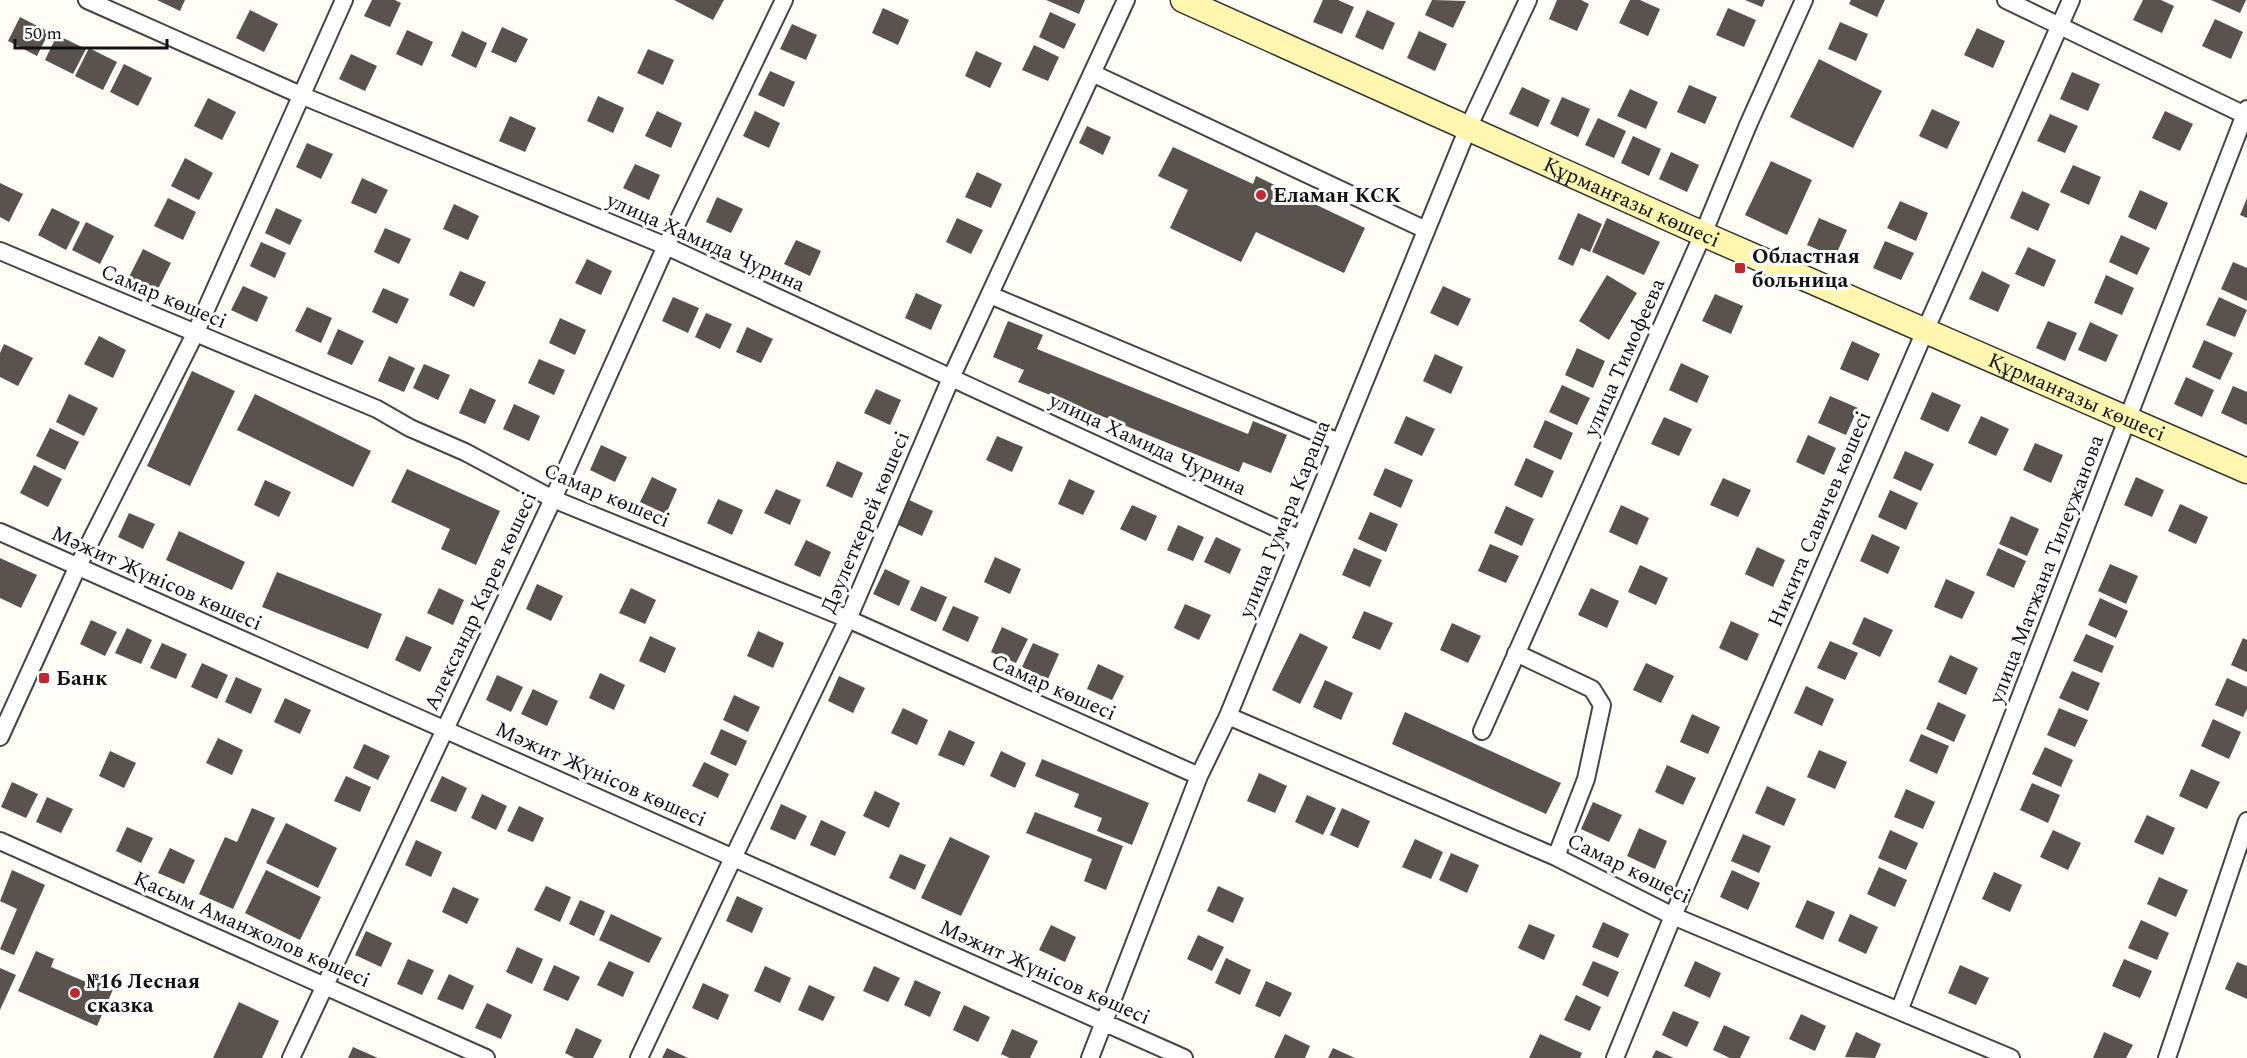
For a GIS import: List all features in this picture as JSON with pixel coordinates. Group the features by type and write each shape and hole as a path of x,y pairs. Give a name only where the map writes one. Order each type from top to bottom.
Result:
{"street":[{"name":"улица Хамида Чурина","path":"87,0 303,96 666,246 1300,539"},
{"path":"0,737 77,568 195,334 344,0"},
{"name":"Александр Карев көшесі","path":"291,1058 553,499 666,246 784,0"},
{"name":"Дәулеткерей көшесі","path":"639,1058 848,619 951,378 1126,0"},
{"name":"Құрманғазы көшесі","path":"1183,0 1703,234 2247,471"},
{"name":"улица Гумара Караша","path":"1090,1058 1199,776 1228,716 1468,128 1528,0"},
{"name":"улица Тимофеева","path":"1482,731 1703,234 1748,125 1804,0"},
{"path":"2006,0 2246,113"},
{"name":"Никита Савичев көшесі","path":"1615,1058 1673,916 1925,331 2071,0"},
{"path":"1092,73 1426,230"},
{"name":"улица Матжана Тилеужанова","path":"1899,1011 2246,113"},
{"name":"Самар көшесі","path":"0,251 377,410 410,428 465,452 553,499 848,619 1199,776"},
{"path":"990,295 1340,442"},
{"name":"Мәжит Жүнісов көшесі","path":"0,532 1184,1058"},
{"path":"1516,653 1592,689 1602,705 1586,779 1556,857"},
{"name":"Самар көшесі","path":"1228,716 1556,857 1673,916 2010,1058"},
{"path":"2167,1058 2247,821"},
{"name":"Қасым Аманжолов көшесі","path":"0,841 486,1058"}],"building":[{"path":"157,0 185,0 180,11"},
{"path":"372,0 395,0 401,3 390,27 364,16"},
{"path":"674,0 724,0 713,20"},
{"path":"1046,0 1085,0 1079,14"},
{"path":"1323,0 1338,0 1354,7 1342,34 1313,22"},
{"path":"1432,0 1466,1 1453,28 1425,15"},
{"path":"1557,0 1581,0 1589,4 1577,31 1549,19"},
{"path":"1630,0 1640,0 1660,9 1648,36 1619,23"},
{"path":"1745,0 1765,0 1762,7"},
{"path":"1851,0 1885,0 1877,17 1849,4"},
{"path":"2143,0 2161,0 2174,6 2162,33 2133,20"},
{"path":"2211,0 2246,0 2240,13"},
{"path":"883,8 909,20 898,45 872,33"},
{"path":"1728,8 1756,20 1744,47 1716,35"},
{"path":"250,10 278,24 264,52 236,38"},
{"path":"1367,10 1395,23 1383,50 1355,37"},
{"path":"1050,12 1076,24 1064,49 1039,37"},
{"path":"20,17 49,32 37,56 8,41"},
{"path":"2215,19 2243,32 2231,59 2202,46"},
{"path":"1840,22 1868,34 1856,61 1828,49"},
{"path":"792,24 817,35 806,60 780,49"},
{"path":"502,27 528,39 516,63 491,52"},
{"path":"1977,28 2005,41 1993,68 1964,55"},
{"path":"407,30 433,42 422,66 396,54"},
{"path":"462,31 487,43 476,68 451,56"},
{"path":"1419,31 1447,44 1435,71 1407,58"},
{"path":"57,35 86,49 73,74 45,60"},
{"path":"1034,45 1059,57 1048,81 1022,70"},
{"path":"89,48 117,62 103,90 75,76"},
{"path":"648,49 674,60 663,85 637,73"},
{"path":"976,51 1002,63 990,88 965,76"},
{"path":"351,54 377,66 365,91 339,79"},
{"path":"1819,59 1882,91 1853,148 1790,117"},
{"path":"124,64 152,78 138,106 110,92"},
{"path":"770,71 795,82 784,107 758,95"},
{"path":"2072,72 2100,84 2088,111 2060,99"},
{"path":"1689,85 1717,97 1705,124 1677,112"},
{"path":"1522,87 1550,100 1538,127 1509,114"},
{"path":"1630,89 1658,102 1646,129 1617,116"},
{"path":"598,96 624,108 613,133 587,121"},
{"path":"1562,97 1590,109 1578,137 1550,124"},
{"path":"208,98 236,112 222,140 194,126"},
{"path":"1932,109 1960,122 1947,149 1919,136"},
{"path":"657,111 682,123 671,148 645,136"},
{"path":"755,111 780,123 769,148 743,136"},
{"path":"2165,111 2193,124 2180,151 2152,138"},
{"path":"2050,114 2078,126 2065,153 2037,141"},
{"path":"510,116 536,128 525,152 499,141"},
{"path":"1598,118 1626,131 1614,158 1585,145"},
{"path":"1087,126 1111,137 1103,155 1079,143"},
{"path":"1633,136 1661,149 1649,176 1621,163"},
{"path":"307,143 333,154 321,179 296,167"},
{"path":"1173,147 1253,184 1256,176 1365,228 1344,273 1256,232 1241,262 1170,228 1188,190 1158,176"},
{"path":"1671,152 1699,165 1687,192 1659,179"},
{"path":"185,158 213,173 199,200 171,186"},
{"path":"1771,161 1812,180 1787,235 1745,215"},
{"path":"635,164 660,175 649,200 623,188"},
{"path":"2073,165 2101,177 2089,205 2060,192"},
{"path":"977,172 1002,184 991,208 965,197"},
{"path":"362,178 388,190 376,214 351,203"},
{"path":"0,183 23,194 9,222 0,217"},
{"path":"2140,190 2168,203 2156,230 2128,217"},
{"path":"2022,191 2050,204 2038,231 2010,218"},
{"path":"717,197 743,209 731,233 706,222"},
{"path":"168,198 196,212 183,240 154,226"},
{"path":"2247,198 2247,218 2240,215"},
{"path":"1900,201 1928,213 1916,241 1887,228"},
{"path":"454,204 479,216 468,240 443,229"},
{"path":"52,208 80,222 66,250 38,235"},
{"path":"276,208 302,220 290,245 265,233"},
{"path":"1578,213 1602,224 1590,252 1581,248 1573,266 1558,259"},
{"path":"957,218 983,230 971,254 946,242"},
{"path":"1607,218 1660,242 1644,275 1592,252"},
{"path":"1819,218 1847,230 1835,257 1807,245"},
{"path":"86,222 114,236 100,264 72,250"},
{"path":"385,228 411,239 399,264 374,252"},
{"path":"2121,235 2150,248 2137,275 2109,262"},
{"path":"796,240 821,251 810,276 784,264"},
{"path":"1885,241 1914,253 1901,280 1873,268"},
{"path":"261,242 286,253 275,278 250,266"},
{"path":"2028,247 2056,260 2044,287 2015,274"},
{"path":"143,249 171,263 157,291 129,277"},
{"path":"587,259 612,271 601,295 575,283"},
{"path":"2233,262 2247,268 2247,301 2221,289"},
{"path":"460,271 486,282 474,307 449,295"},
{"path":"1982,271 2010,285 1998,312 1969,299"},
{"path":"1607,275 1637,293 1609,340 1579,321"},
{"path":"2106,275 2134,288 2122,315 2094,303"},
{"path":"243,286 268,297 257,322 231,310"},
{"path":"1443,286 1471,299 1458,326 1430,313"},
{"path":"383,288 409,299 397,324 372,312"},
{"path":"916,293 942,305 931,330 905,318"},
{"path":"1715,294 1743,306 1731,334 1702,321"},
{"path":"673,297 699,308 688,333 662,321"},
{"path":"2219,297 2247,310 2235,337 2206,325"},
{"path":"307,307 332,318 321,343 295,331"},
{"path":"706,313 732,324 720,349 695,337"},
{"path":"560,318 586,330 575,355 549,343"},
{"path":"1008,321 1043,335 1037,349 1248,434 1253,421 1287,435 1271,473 1243,462 1239,472 1018,382 1024,370 993,357"},
{"path":"2048,321 2077,333 2065,361 2036,348"},
{"path":"2090,322 2118,335 2106,362 2078,350"},
{"path":"747,327 773,339 761,363 736,352"},
{"path":"338,329 364,341 352,365 327,354"},
{"path":"99,336 126,350 113,378 84,364"},
{"path":"2204,340 2233,353 2220,380 2192,367"},
{"path":"1852,341 1880,354 1868,381 1840,369"},
{"path":"4,344 33,358 18,386 0,377 0,353"},
{"path":"1577,348 1605,361 1593,388 1565,375"},
{"path":"1435,354 1463,367 1451,394 1423,381"},
{"path":"389,356 415,368 404,392 378,381"},
{"path":"539,359 565,370 554,395 528,383"},
{"path":"1681,363 1709,376 1697,403 1669,390"},
{"path":"424,364 450,375 438,400 413,388"},
{"path":"192,371 235,391 190,486 147,466"},
{"path":"2186,377 2214,390 2202,417 2174,404"},
{"path":"1562,385 1590,398 1577,425 1549,412"},
{"path":"2233,386 2247,392 2247,425 2221,413"},
{"path":"470,388 496,400 485,424 459,413"},
{"path":"876,389 901,400 890,425 864,413"},
{"path":"1932,392 1961,405 1948,432 1920,419"},
{"path":"69,394 98,408 84,436 56,422"},
{"path":"255,394 371,451 353,487 237,430"},
{"path":"1830,396 1858,408 1846,435 1818,423"},
{"path":"514,404 540,416 529,441 503,429"},
{"path":"1406,416 1435,429 1422,456 1394,443"},
{"path":"1981,416 2009,429 1996,456 1968,443"},
{"path":"1664,417 1692,429 1679,456 1651,444"},
{"path":"1545,420 1573,433 1561,460 1533,447"},
{"path":"50,428 79,442 65,470 36,456"},
{"path":"1808,435 1836,448 1824,475 1796,462"},
{"path":"997,436 1023,447 1012,472 986,460"},
{"path":"2035,443 2063,455 2051,483 2023,470"},
{"path":"601,445 627,457 615,482 590,470"},
{"path":"1905,451 1934,464 1921,491 1893,478"},
{"path":"1526,458 1554,471 1542,498 1514,485"},
{"path":"837,461 863,473 852,498 826,486"},
{"path":"34,465 62,479 48,507 20,493"},
{"path":"1385,468 1413,480 1401,508 1373,495"},
{"path":"407,469 500,511 476,565 441,549 450,529 391,502"},
{"path":"652,477 677,489 666,514 640,502"},
{"path":"2136,477 2164,490 2152,517 2124,505"},
{"path":"1723,478 1751,490 1738,517 1710,505"},
{"path":"1069,479 1095,491 1083,515 1058,504"},
{"path":"265,480 291,492 279,517 254,505"},
{"path":"776,489 801,500 790,525 764,513"},
{"path":"1890,490 1918,503 1906,530 1878,517"},
{"path":"718,499 743,510 732,535 707,523"},
{"path":"907,499 933,511 922,536 896,524"},
{"path":"2180,504 2208,517 2196,544 2168,531"},
{"path":"1132,505 1157,516 1146,541 1120,529"},
{"path":"1621,505 1649,518 1637,545 1609,532"},
{"path":"1506,506 1534,519 1522,546 1494,533"},
{"path":"1370,512 1398,524 1386,552 1358,539"},
{"path":"129,513 155,524 143,549 118,537"},
{"path":"2011,516 2039,529 2027,556 1999,544"},
{"path":"1178,525 1204,537 1193,561 1167,550"},
{"path":"179,531 245,562 232,590 166,560"},
{"path":"1872,534 1900,547 1888,574 1860,561"},
{"path":"1216,537 1241,549 1230,574 1204,562"},
{"path":"806,540 831,552 820,577 794,565"},
{"path":"1490,544 1519,556 1506,583 1478,571"},
{"path":"1757,547 1785,560 1773,587 1745,574"},
{"path":"1354,548 1382,560 1370,587 1342,575"},
{"path":"1998,548 2026,561 2014,588 1986,575"},
{"path":"995,557 1021,569 1010,594 984,582"},
{"path":"0,558 37,575 21,608 0,598"},
{"path":"2110,564 2138,576 2126,604 2098,591"},
{"path":"1640,565 1668,578 1656,605 1628,592"},
{"path":"885,569 910,581 899,606 873,594"},
{"path":"277,572 382,614 368,649 262,607"},
{"path":"1946,579 1975,592 1962,619 1934,607"},
{"path":"537,584 563,596 551,621 526,609"},
{"path":"921,586 947,597 936,622 910,610"},
{"path":"439,588 464,600 453,625 427,613"},
{"path":"631,588 656,600 645,624 619,613"},
{"path":"1591,588 1619,601 1607,628 1578,615"},
{"path":"2100,598 2128,611 2116,638 2088,625"},
{"path":"1185,604 1211,615 1199,640 1174,628"},
{"path":"953,606 979,617 968,642 942,630"},
{"path":"1364,611 1393,623 1380,650 1352,638"},
{"path":"1864,617 1893,630 1880,657 1852,644"},
{"path":"91,620 117,632 105,656 80,644"},
{"path":"1731,621 1759,634 1747,661 1719,648"},
{"path":"1452,623 1481,636 1468,663 1440,650"},
{"path":"1002,627 1028,639 1016,663 991,652"},
{"path":"127,628 152,640 141,664 115,653"},
{"path":"758,631 784,643 773,668 747,656"},
{"path":"1300,633 1328,647 1300,704 1272,690"},
{"path":"2086,634 2114,646 2102,673 2073,661"},
{"path":"406,636 432,647 420,672 395,660"},
{"path":"650,636 676,648 665,673 639,661"},
{"path":"2243,638 2247,640 2247,672 2231,665"},
{"path":"1830,641 1858,653 1845,680 1817,668"},
{"path":"162,643 187,654 176,679 150,668"},
{"path":"1033,643 1059,654 1048,679 1022,667"},
{"path":"1950,655 1978,668 1966,695 1938,682"},
{"path":"202,663 228,675 217,699 191,687"},
{"path":"1646,663 1674,676 1661,703 1633,690"},
{"path":"1098,664 1124,676 1112,700 1087,689"},
{"path":"2072,671 2100,683 2088,711 2059,698"},
{"path":"600,673 625,685 614,710 589,698"},
{"path":"497,675 523,687 511,712 486,700"},
{"path":"839,676 865,688 853,713 828,701"},
{"path":"236,677 262,689 251,714 225,702"},
{"path":"2227,678 2247,687 2247,709 2243,717 2215,705"},
{"path":"1325,680 1353,693 1341,720 1313,707"},
{"path":"1806,686 1834,699 1822,726 1794,713"},
{"path":"533,689 558,701 547,726 521,714"},
{"path":"734,695 760,707 748,732 723,720"},
{"path":"285,698 311,710 300,734 274,722"},
{"path":"1938,702 1966,715 1954,742 1926,729"},
{"path":"903,708 928,720 917,745 891,733"},
{"path":"2059,708 2088,720 2075,747 2047,735"},
{"path":"1405,712 1561,783 1546,814 1392,744"},
{"path":"1692,714 1720,727 1708,754 1680,742"},
{"path":"2213,719 2241,732 2229,759 2201,746"},
{"path":"721,729 747,741 736,766 710,754"},
{"path":"949,730 975,742 964,766 938,755"},
{"path":"1921,734 1949,746 1937,774 1909,761"},
{"path":"218,738 243,750 232,775 206,763"},
{"path":"364,744 390,756 378,780 353,768"},
{"path":"2045,747 2073,760 2061,787 2032,774"},
{"path":"1819,750 1847,762 1835,789 1807,777"},
{"path":"110,751 136,763 124,788 99,776"},
{"path":"1001,751 1026,763 1015,788 990,776"},
{"path":"1042,759 1149,803 1132,845 1097,831 1102,818 1074,807 1079,794 1035,776"},
{"path":"704,762 729,774 718,798 692,786"},
{"path":"1667,765 1696,778 1683,805 1655,792"},
{"path":"2191,769 2220,782 2207,809 2179,796"},
{"path":"1259,773 1287,786 1275,813 1247,801"},
{"path":"346,776 371,787 360,812 334,801"},
{"path":"442,776 467,788 456,812 430,801"},
{"path":"12,782 38,794 26,818 1,807"},
{"path":"2032,783 2060,795 2048,823 2020,810"},
{"path":"1767,786 1796,799 1784,826 1755,813"},
{"path":"1906,789 1935,802 1923,829 1894,817"},
{"path":"875,791 900,803 889,828 863,816"},
{"path":"482,794 507,806 496,830 471,818"},
{"path":"1307,795 1336,808 1323,835 1295,822"},
{"path":"47,797 73,809 61,833 36,822"},
{"path":"1593,802 1622,815 1609,842 1581,829"},
{"path":"781,804 807,816 795,840 770,829"},
{"path":"519,806 544,818 533,842 507,831"},
{"path":"252,808 275,818 233,909 199,894 225,837 237,842"},
{"path":"1342,808 1370,821 1358,848 1330,835"},
{"path":"1035,812 1123,846 1106,890 1084,881 1092,859 1026,833"},
{"path":"2147,815 2175,828 2163,855 2134,842"},
{"path":"821,820 846,832 835,856 810,845"},
{"path":"286,823 337,848 318,888 266,863"},
{"path":"127,827 153,838 141,863 116,851"},
{"path":"1639,828 1667,841 1655,869 1627,856"},
{"path":"1890,830 1918,843 1906,870 1878,858"},
{"path":"2053,830 2081,843 2068,870 2040,857"},
{"path":"1743,834 1771,846 1759,873 1731,861"},
{"path":"950,837 990,856 961,916 921,898"},
{"path":"1415,839 1443,852 1431,879 1402,867"},
{"path":"416,840 442,852 431,877 405,865"},
{"path":"170,848 195,860 184,884 158,873"},
{"path":"1451,853 1479,865 1467,893 1439,880"},
{"path":"900,854 926,865 915,890 889,878"},
{"path":"1879,867 1907,880 1895,907 1867,894"},
{"path":"12,870 45,885 14,955 0,949 17,909 0,901"},
{"path":"266,870 321,897 300,940 245,913"},
{"path":"1732,870 1760,883 1748,910 1720,897"},
{"path":"1994,872 2022,885 2010,912 1982,899"},
{"path":"2159,877 2188,890 2176,917 2147,904"},
{"path":"546,886 571,897 560,922 534,910"},
{"path":"1218,886 1244,898 1233,923 1207,911"},
{"path":"453,887 479,899 467,924 442,912"},
{"path":"737,896 763,908 752,933 726,921"},
{"path":"580,900 605,911 594,936 569,924"},
{"path":"1807,900 1835,912 1823,940 1795,927"},
{"path":"611,914 662,938 649,963 599,940"},
{"path":"1850,914 1878,927 1866,954 1838,941"},
{"path":"2141,920 2169,933 2157,960 2128,948"},
{"path":"1603,922 1629,934 1618,958 1592,947"},
{"path":"1529,924 1555,935 1544,960 1518,948"},
{"path":"1051,925 1076,937 1065,962 1039,950"},
{"path":"366,931 392,943 381,967 355,955"},
{"path":"1198,935 1224,947 1212,971 1187,959"},
{"path":"517,947 543,959 532,984 506,972"},
{"path":"36,951 54,959 51,967 93,985 96,977 115,985 97,1026 18,991"},
{"path":"1226,958 1251,970 1240,995 1215,983"},
{"path":"408,959 434,970 422,995 397,984"},
{"path":"2124,959 2152,971 2140,998 2112,986"},
{"path":"609,961 634,972 623,997 597,985"},
{"path":"1593,961 1619,972 1608,997 1582,985"},
{"path":"1695,961 1721,973 1710,998 1684,986"},
{"path":"2237,962 2247,966 2247,999 2225,989"},
{"path":"554,965 580,977 568,1001 543,990"},
{"path":"1960,965 1989,978 1976,1005 1948,993"},
{"path":"765,966 791,978 780,1003 754,991"},
{"path":"874,966 900,978 888,1002 863,991"},
{"path":"0,968 16,975 0,1010"},
{"path":"449,974 474,986 463,1010 437,999"},
{"path":"915,980 941,992 930,1017 904,1005"},
{"path":"1266,981 1292,993 1280,1017 1255,1006"},
{"path":"703,983 729,995 718,1020 692,1008"},
{"path":"809,985 835,997 823,1021 798,1010"},
{"path":"1576,995 1601,1007 1590,1031 1564,1020"},
{"path":"239,1002 279,1021 262,1058 213,1058"},
{"path":"487,1003 512,1015 501,1039 475,1028"},
{"path":"964,1005 990,1017 978,1042 953,1030"},
{"path":"1673,1011 1699,1022 1687,1047 1662,1035"},
{"path":"1801,1014 1826,1026 1815,1051 1789,1039"},
{"path":"1724,1025 1750,1037 1740,1058 1730,1058 1713,1050"},
{"path":"576,1028 602,1040 593,1058 575,1058 565,1053"},
{"path":"1012,1029 1038,1041 1030,1058 1010,1058 1001,1054"},
{"path":"1856,1032 1881,1044 1875,1058 1845,1057"},
{"path":"2104,1032 2133,1045 2126,1058 2093,1058"},
{"path":"1285,1034 1310,1046 1305,1058 1274,1058"},
{"path":"1540,1034 1582,1053 1580,1058 1529,1058"},
{"path":"353,1047 378,1058 348,1058"},
{"path":"667,1048 688,1058 662,1058"},
{"path":"1333,1048 1355,1058 1328,1058"},
{"path":"1656,1050 1674,1058 1652,1058"}],"place":[{"name":"Еламан КСК","path":"1261,195"},
{"name":"Областная больница","path":"1740,268"},
{"name":"Банк","path":"44,678"},
{"name":"№16 Лесная сказка","path":"75,993"}]}
